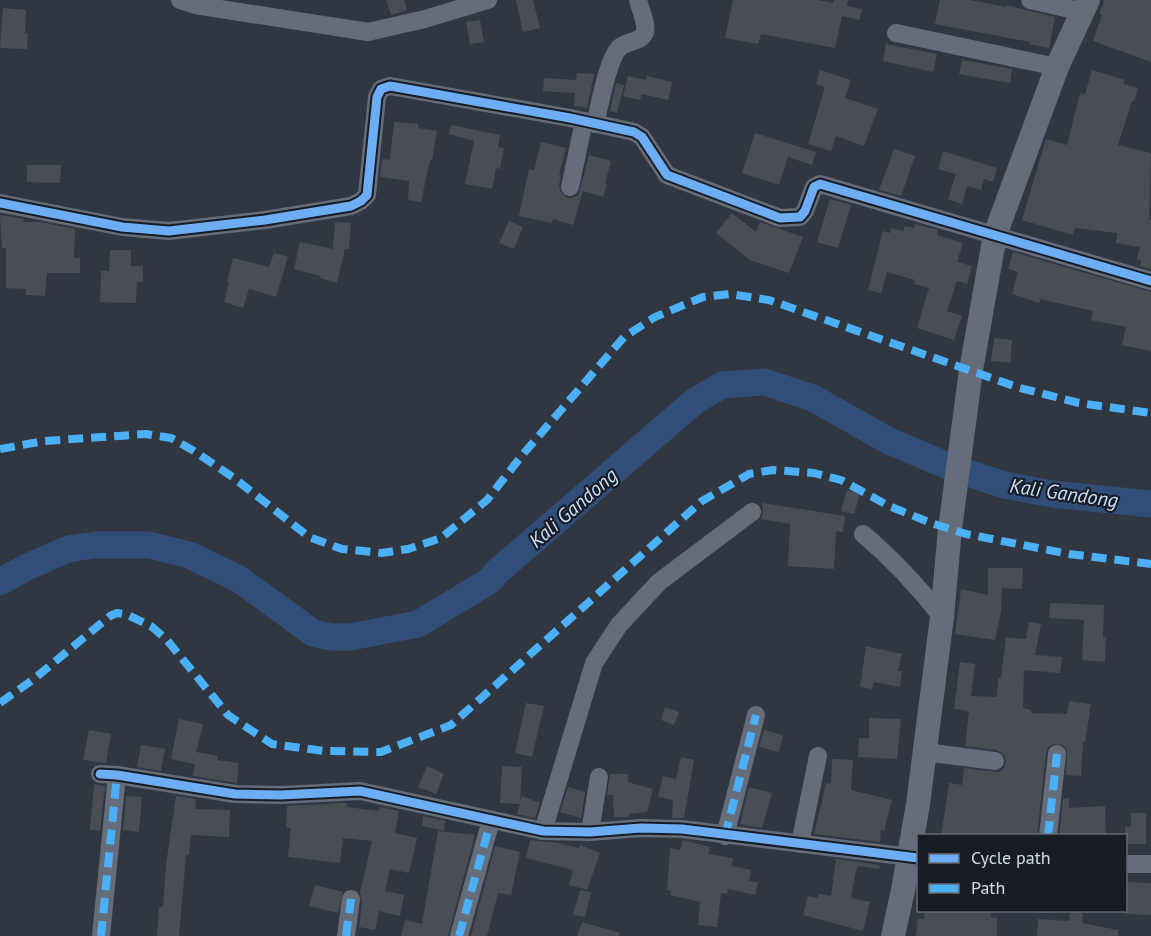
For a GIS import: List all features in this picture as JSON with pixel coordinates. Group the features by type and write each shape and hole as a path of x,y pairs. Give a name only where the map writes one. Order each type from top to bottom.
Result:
{"main road":[{"path":"893,936 914,858 924,752 942,616 951,516 971,370 995,235 1057,67 1086,6"}],"street":[{"path":"180,0 195,5 368,32 425,19 488,0"},
{"path":"570,187 589,122 615,53 624,44 641,39 645,34 638,0"},
{"path":"1030,0 1086,6"},
{"path":"896,33 1057,67"},
{"path":"0,203 122,227 169,231 265,220 351,206 367,195 377,98 381,89 390,86 634,132 642,137 668,175 780,218 800,217 805,211 814,187 820,184 1151,281"},
{"path":"543,831 594,663 618,625 659,582 752,512"},
{"path":"863,534 901,567 942,616"},
{"path":"725,836 756,715"},
{"path":"924,752 995,761"},
{"path":"1048,834 1057,754"},
{"path":"800,844 818,756"},
{"path":"101,936 109,775 235,794 281,795 360,790 543,831 682,829 914,858"},
{"path":"590,832 599,777"},
{"path":"459,936 491,820"},
{"path":"1127,864 1151,864"},
{"path":"346,936 351,899"}],"building":[{"path":"386,0 404,0 407,10 391,15"},
{"path":"516,0 533,0 540,28 523,32"},
{"path":"733,0 818,0 833,3 834,0 848,0 847,6 862,9 859,20 842,16 835,48 761,34 758,44 725,38"},
{"path":"940,0 970,0 1006,7 1006,5 1055,17 1049,48 1029,44 1030,42 935,24"},
{"path":"1105,0 1151,0 1151,62 1093,41 1102,15 1099,13"},
{"path":"3,8 26,10 27,49 0,48"},
{"path":"480,20 484,42 470,44 466,22"},
{"path":"886,44 937,54 933,72 883,61"},
{"path":"962,60 1012,69 1010,83 959,74"},
{"path":"820,70 851,80 845,98 878,109 864,146 836,136 831,151 808,144 825,87 816,84"},
{"path":"1092,70 1125,80 1123,84 1138,88 1118,145 1151,153 1149,220 1151,220 1151,269 1140,266 1141,260 1137,259 1140,247 1116,243 1117,233 1075,228 1073,235 1022,220 1046,139 1067,145 1080,93 1085,94"},
{"path":"577,73 594,74 587,108 574,106 575,93 543,91 544,78 576,80"},
{"path":"628,76 646,80 647,76 672,82 668,100 642,94 640,100 623,96"},
{"path":"616,83 624,85 617,113 610,111"},
{"path":"394,122 418,124 418,128 437,131 421,202 408,200 409,181 380,177 382,159 390,160"},
{"path":"451,125 500,135 498,147 504,148 500,169 496,168 492,189 465,184 474,141 449,134"},
{"path":"755,133 816,152 812,165 788,157 779,185 742,173"},
{"path":"541,142 566,148 559,175 561,175 559,185 560,191 567,198 573,198 579,194 589,155 611,161 603,197 583,191 573,225 553,219 552,223 519,216 529,169 534,170"},
{"path":"894,149 915,156 901,196 879,190"},
{"path":"943,151 997,168 993,182 984,179 981,190 967,186 962,204 948,199 956,174 938,169"},
{"path":"27,165 61,165 60,183 27,182"},
{"path":"830,199 851,205 838,248 817,242"},
{"path":"732,213 756,232 760,222 803,237 789,273 750,260 716,233"},
{"path":"0,215 24,219 23,222 40,222 75,229 74,258 80,258 80,273 47,273 45,296 26,295 26,289 6,288 6,248 2,248"},
{"path":"509,221 523,227 514,249 499,243"},
{"path":"335,222 351,223 349,249 345,249 337,283 294,269 300,242 333,249"},
{"path":"915,224 938,230 937,235 963,243 957,262 972,266 967,284 957,281 947,311 962,316 954,340 917,328 929,288 914,284 915,280 887,272 881,293 868,290 883,231 890,233 891,228 903,231 905,226 914,228"},
{"path":"110,250 131,250 131,266 143,266 143,282 137,282 136,303 100,302 101,271 109,271"},
{"path":"1013,252 1151,292 1151,351 1122,345 1126,327 1091,320 1093,311 1040,299 1039,303 1012,294 1018,272 1008,269"},
{"path":"274,253 288,257 276,297 249,289 243,308 224,302 233,258 269,267"},
{"path":"994,338 1012,340 1010,363 991,361"},
{"path":"847,490 860,494 854,514 841,511"},
{"path":"762,503 845,516 843,532 836,531 834,569 788,566 790,524 761,519"},
{"path":"988,568 1023,568 1022,589 1002,588 1001,612 995,640 955,634 961,589 988,595"},
{"path":"1050,603 1104,605 1105,662 1082,660 1084,620 1049,618"},
{"path":"1029,622 1041,624 1035,655 1062,657 1060,673 1024,670 1023,708 1031,710 1031,713 1067,714 1069,701 1091,704 1085,742 1083,742 1081,776 1066,775 1067,750 1063,745 1053,744 1048,747 1046,753 1037,834 941,834 949,783 962,785 964,768 999,772 1004,768 1006,762 1005,756 997,750 965,746 969,711 954,709 960,662 975,664 971,696 997,697 998,678 1001,678 1006,637 1026,639"},
{"path":"866,646 902,654 898,671 902,671 900,687 874,682 872,689 860,687"},
{"path":"526,703 544,706 532,757 515,753"},
{"path":"665,707 679,712 674,725 661,720"},
{"path":"869,718 901,719 897,759 858,757 859,738 869,738"},
{"path":"179,719 203,724 196,752 218,756 217,760 239,763 237,783 193,776 195,764 171,759"},
{"path":"89,730 111,734 106,763 83,760"},
{"path":"764,730 783,735 779,752 759,747"},
{"path":"141,745 165,749 161,771 137,767"},
{"path":"681,757 694,760 684,818 672,818 673,800 658,797 663,776 676,779"},
{"path":"832,759 853,760 851,790 892,800 884,831 881,830 880,842 814,834 826,783 831,784"},
{"path":"427,766 444,774 436,794 418,787"},
{"path":"502,766 522,767 520,802 522,796 540,803 535,818 517,814 520,804 500,803"},
{"path":"610,774 628,774 628,782 653,789 647,812 629,814 629,817 614,817 613,795 607,795"},
{"path":"94,784 105,786 100,831 90,830"},
{"path":"568,787 585,792 581,818 560,812"},
{"path":"749,787 772,793 762,828 740,824"},
{"path":"126,796 142,797 139,832 123,830"},
{"path":"176,796 196,799 195,809 230,810 229,837 191,835 189,855 186,855 179,936 157,936 159,907 163,907 166,865"},
{"path":"1069,798 1069,808 1105,806 1106,834 1059,834 1063,799"},
{"path":"347,803 347,807 379,811 380,807 399,811 395,833 417,838 409,873 390,869 385,891 404,895 400,916 379,911 375,930 359,927 362,901 360,893 372,841 343,838 340,863 288,857 291,828 286,827 287,806"},
{"path":"1131,813 1146,813 1146,844 1127,844 1125,827 1131,827"},
{"path":"423,816 445,821 444,831 422,826"},
{"path":"438,831 475,835 448,936 401,936 405,920 422,924"},
{"path":"530,840 579,848 580,845 600,853 587,890 569,885 573,870 526,858"},
{"path":"683,840 710,847 708,854 733,858 732,866 751,870 749,881 758,882 755,895 728,889 727,894 721,893 717,927 698,925 700,902 670,895 671,891 667,890 670,848 680,850"},
{"path":"495,846 520,852 511,895 498,893 487,936 471,936"},
{"path":"836,859 880,865 879,869 858,866 856,870 851,898 870,902 863,931 803,915 808,896 818,898 819,894 831,896"},
{"path":"1127,882 1151,883 1151,915 1125,914 1127,912"},
{"path":"315,885 343,892 338,913 309,906"},
{"path":"580,890 591,892 585,917 573,915"},
{"path":"925,912 991,912 991,917 997,918 997,936 916,936 918,919 924,919"},
{"path":"1070,912 1083,913 1082,923 1118,930 1118,936 1037,936 1038,919 1069,921"},
{"path":"582,922 620,933 619,936 577,936"}],"waterway":[{"name":"Kali Gandong","path":"0,582 68,549 95,545 149,545 189,555 239,579 313,633 331,637 350,637 418,624 489,581 695,401 722,385 764,382 813,398 889,441 953,468 1004,485 1052,494 1151,504"}],"marked path":[{"path":"0,449 44,441 146,434 171,438 234,478 309,537 342,549 382,553 408,549 441,538 487,500 524,453 624,337 655,317 703,297 730,294 769,300 1020,388 1079,403 1151,413"},
{"path":"0,703 34,679 110,616 117,613 128,615 151,626 167,640 228,715 272,744 324,751 381,752 451,725 702,501 749,474 773,470 814,473 841,480 889,506 966,534 1069,554 1151,564"},
{"path":"725,836 756,715"},
{"path":"1048,834 1057,754"},
{"path":"101,936 117,775"},
{"path":"459,936 491,820"},
{"path":"346,936 351,899"}],"cycle path":[{"path":"0,203 122,227 169,231 265,220 351,206 367,195 377,97 381,89 390,86 570,118 634,132 642,137 667,175 780,218 800,217 805,211 814,187 820,184 1151,281"},
{"path":"100,774 235,794 281,795 360,791 543,831 682,829 917,858"}]}
